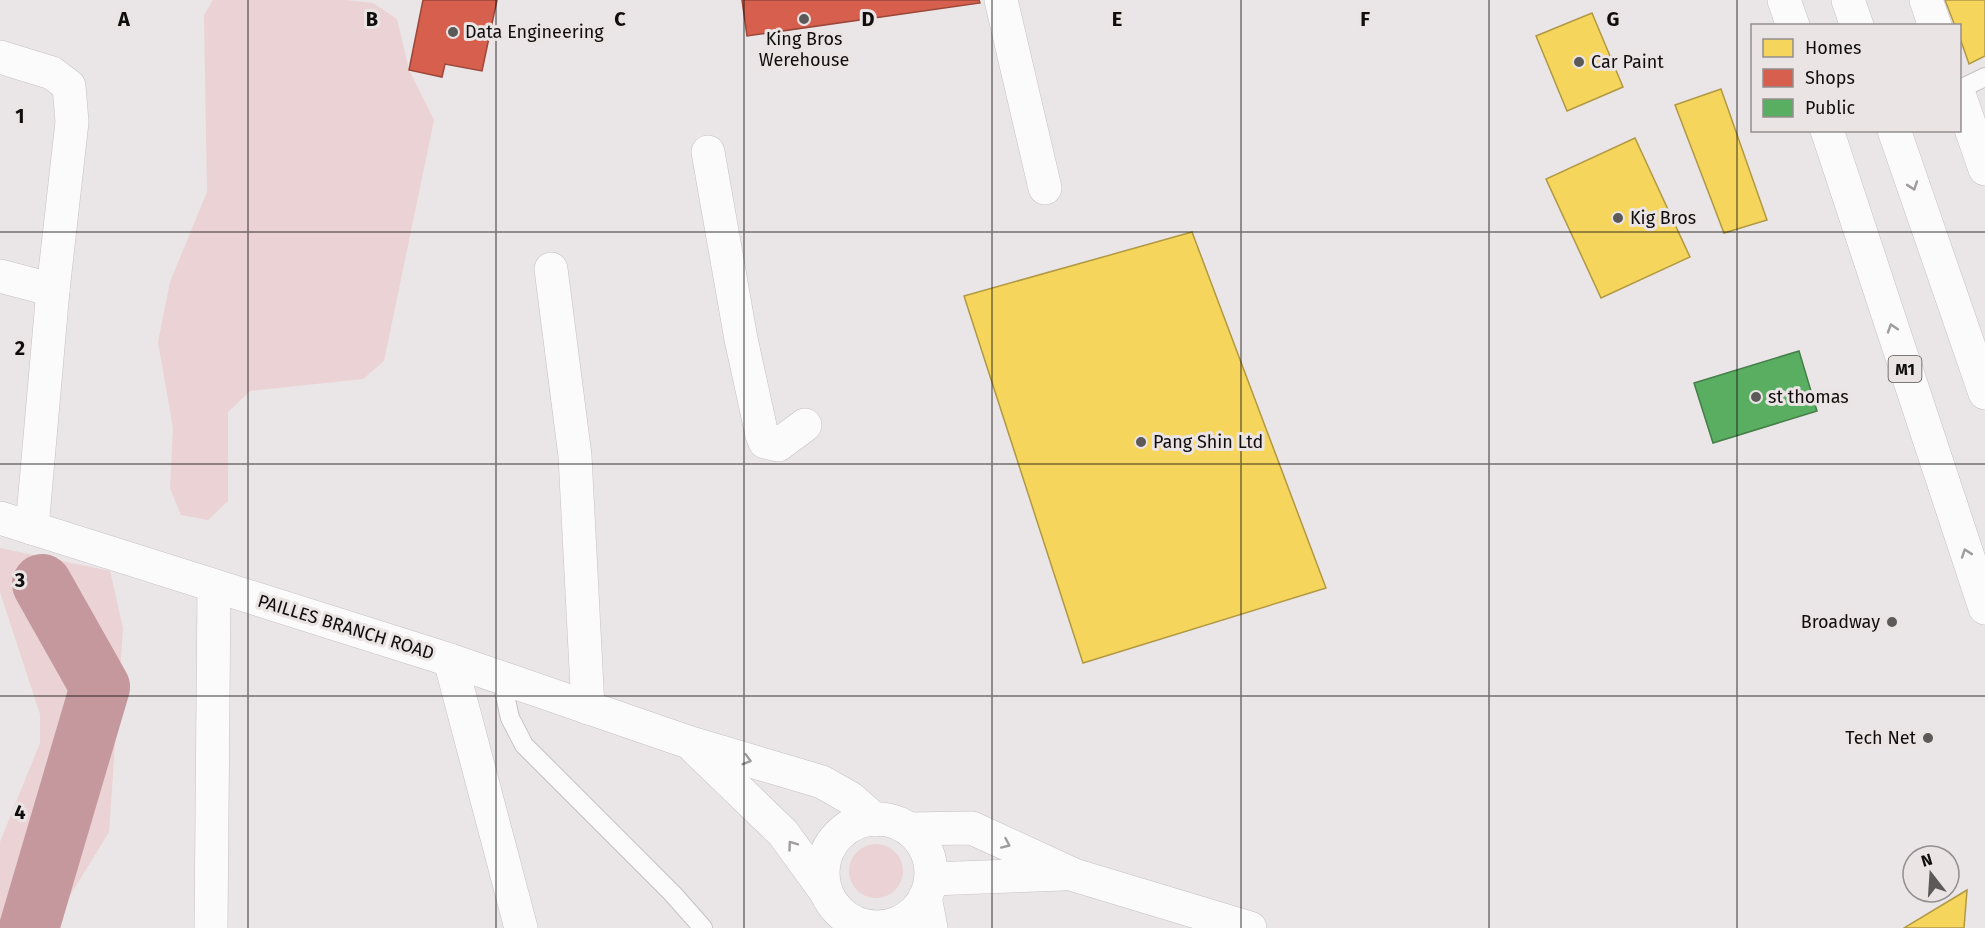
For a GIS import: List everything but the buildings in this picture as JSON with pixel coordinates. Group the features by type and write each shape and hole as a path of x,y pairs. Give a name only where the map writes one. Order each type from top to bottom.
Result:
{"main road":[{"path":"1001,0 1045,188"},
{"path":"1784,0 1792,24"},
{"path":"1848,0 1856,24"},
{"path":"1926,0 1934,24"},
{"path":"0,57 52,73 69,86 72,122 53,290 32,528"},
{"path":"1961,103 1985,169"},
{"name":"M1","path":"1828,132 1985,608"},
{"path":"1895,132 1985,393"},
{"path":"708,152 741,339 762,435 765,442 778,445 804,425"},
{"path":"551,270 575,456 588,708"},
{"path":"0,276 53,290"},
{"name":"PAILLES BRANCH ROAD","path":"0,518 450,660 691,743 822,782 850,798 875,819"},
{"path":"211,928 214,586"},
{"path":"450,660 521,928"},
{"name":"PAILLES BRANCH ROAD","path":"691,743 783,833 826,892"},
{"path":"822,782 972,828 1074,874 1250,928"},
{"path":"929,902 929,860 922,843 909,829 893,822 875,819 854,824 838,835 827,853 822,872 826,892 835,908 850,924 864,926 883,927 900,922 929,902 1074,874"},
{"path":"909,829 972,828"}],"lane":[{"path":"1961,88 1985,76"},
{"path":"501,677 510,718 524,745 672,893 703,928"}],"shaded area":[{"path":"213,0 346,0 373,3 397,19 409,70 434,120 384,361 363,379 250,391 228,412 228,501 208,520 181,515 170,488 173,428 158,342 170,282 207,192 204,15"},
{"path":"0,548 110,571 123,628 109,832 50,928 0,928 0,842 40,743 40,714 0,592"},
{"path":"876,844 886,846 895,852 901,861 903,871 901,881 895,890 886,896 876,898 866,896 857,890 851,881 849,871 851,861 857,852 866,846"}],"waterway":[{"path":"29,928 100,687 42,584"}],"place":[{"name":"King Bros Werehouse","path":"804,19"},
{"name":"Data Engineering","path":"453,32"},
{"name":"Car Paint","path":"1579,62"},
{"name":"Kig Bros","path":"1618,218"},
{"name":"st thomas","path":"1756,397"},
{"name":"Pang Shin Ltd","path":"1141,442"},
{"name":"Broadway","path":"1892,622"},
{"name":"Tech Net","path":"1928,738"}]}
